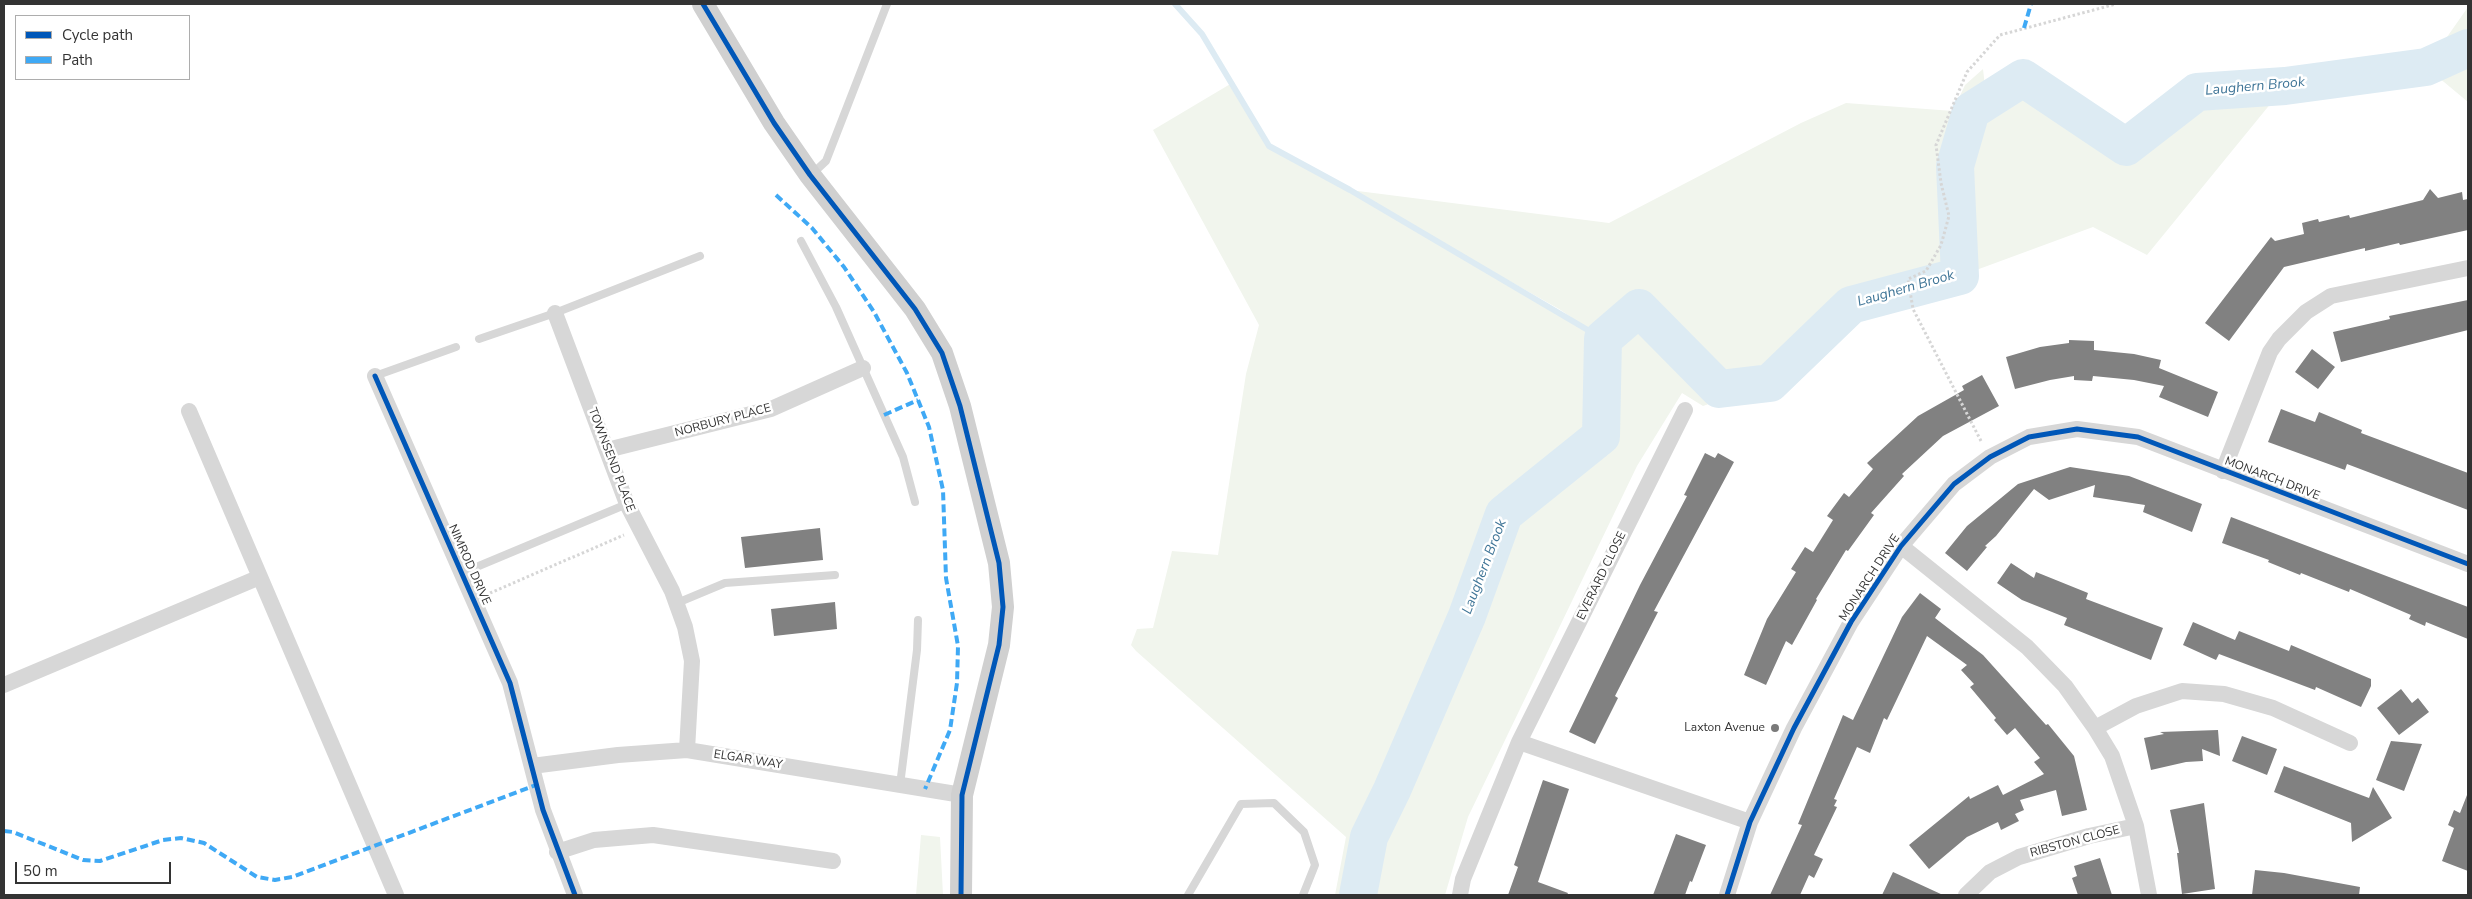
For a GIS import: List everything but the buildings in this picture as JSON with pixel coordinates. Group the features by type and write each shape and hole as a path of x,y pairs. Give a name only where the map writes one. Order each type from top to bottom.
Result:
{"main road":[{"path":"703,4 774,123 810,175 916,309 942,353 960,406 999,563 1003,607 998,645 962,795 962,895"}],"street":[{"path":"2223,471 2270,352 2279,339 2306,312 2331,296 2468,268"},
{"name":"TOWNSEND PLACE","path":"555,313 627,504 677,603 685,626 692,661 687,750"},
{"name":"NORBURY PLACE","path":"607,450 771,409 863,368"},
{"name":"NIMROD DRIVE","path":"375,376 510,683 542,810 575,895"},
{"name":"EVERARD CLOSE","path":"1460,895 1463,879 1519,742 1685,410"},
{"path":"189,411 396,895"},
{"name":"MONARCH DRIVE","path":"1727,895 1750,822 1794,728 1852,622 1901,546 1954,484 1990,457 2029,436 2076,429 2138,438 2468,564"},
{"path":"1901,546 2027,647 2065,686 2096,728 2112,756 2136,826 2149,895"},
{"path":"4,685 260,577"},
{"path":"2096,728 2136,706 2182,691 2224,694 2273,708 2350,743"},
{"path":"1519,742 1750,822"},
{"name":"ELGAR WAY","path":"532,766 618,755 687,750 962,795"},
{"name":"RIBSTON CLOSE","path":"1966,895 1990,872 2019,857 2080,838 2136,826"},
{"path":"557,852 594,840 653,835 833,861"}],"lane":[{"path":"810,175 826,161 887,4"},
{"path":"800,241 836,307 903,457 914,502"},
{"path":"479,339 555,313 700,256"},
{"path":"375,376 456,347"},
{"path":"462,573 627,504"},
{"path":"677,603 725,583 835,575"},
{"path":"900,785 917,650 918,620"},
{"path":"1188,895 1241,804 1274,802 1304,832 1315,865 1303,895"}],"path":[{"path":"1990,457 1913,309 1908,279 1926,271 1942,245 1949,216 1941,183 1936,145 1967,72 2000,35 2116,4"},
{"path":"474,600 638,529"}],"shaded area":[{"path":"2468,7 2468,102 2426,67"},
{"path":"1983,69 1985,86 2023,78 2126,147 2197,92 2285,86 2147,255 2093,227 1960,276 1851,305 1770,383 1703,406 1682,393 1637,466 1468,817 1445,895 1335,895 1346,837 1131,645 1137,629 1153,628 1172,551 1218,555 1246,374 1259,325 1153,130 1232,83 1269,146 1350,190 1609,223 1801,123 1846,103 1953,111 1965,85","holes":["1391,214 1559,309 1596,334"]},
{"path":"921,835 940,837 943,895 916,895"}],"waterway":[{"path":"1175,4 1202,34 1269,146 1350,190 1603,339"},
{"name":"Laughern Brook","path":"1358,895 1369,837 1392,790 1467,616 1504,514 1601,436 1603,339 1639,308 1719,389 1770,383 1851,305 1960,276 1955,166 1971,111 2023,78 2126,147 2197,92 2285,86 2426,67 2468,48"}],"marked path":[{"path":"2024,28 2031,4"},
{"path":"776,195 812,228 844,267 874,312 907,373 929,427 943,490 946,578 958,646 957,683 950,730 925,789"},
{"path":"884,415 918,400"},
{"path":"4,831 13,832 83,860 100,861 163,840 181,838 204,843 257,877 275,880 292,877 536,785"}],"cycle path":[{"path":"703,4 774,123 810,175 915,309 942,353 960,406 999,563 1003,607 999,645 962,795 961,895"},
{"path":"375,376 510,683 543,810 575,895"},
{"path":"1727,895 1750,822 1794,728 1851,622 1901,546 1954,484 1990,457 2029,437 2077,429 2138,437 2468,564"}],"place":[{"name":"Laxton Avenue","path":"1775,728"}]}
